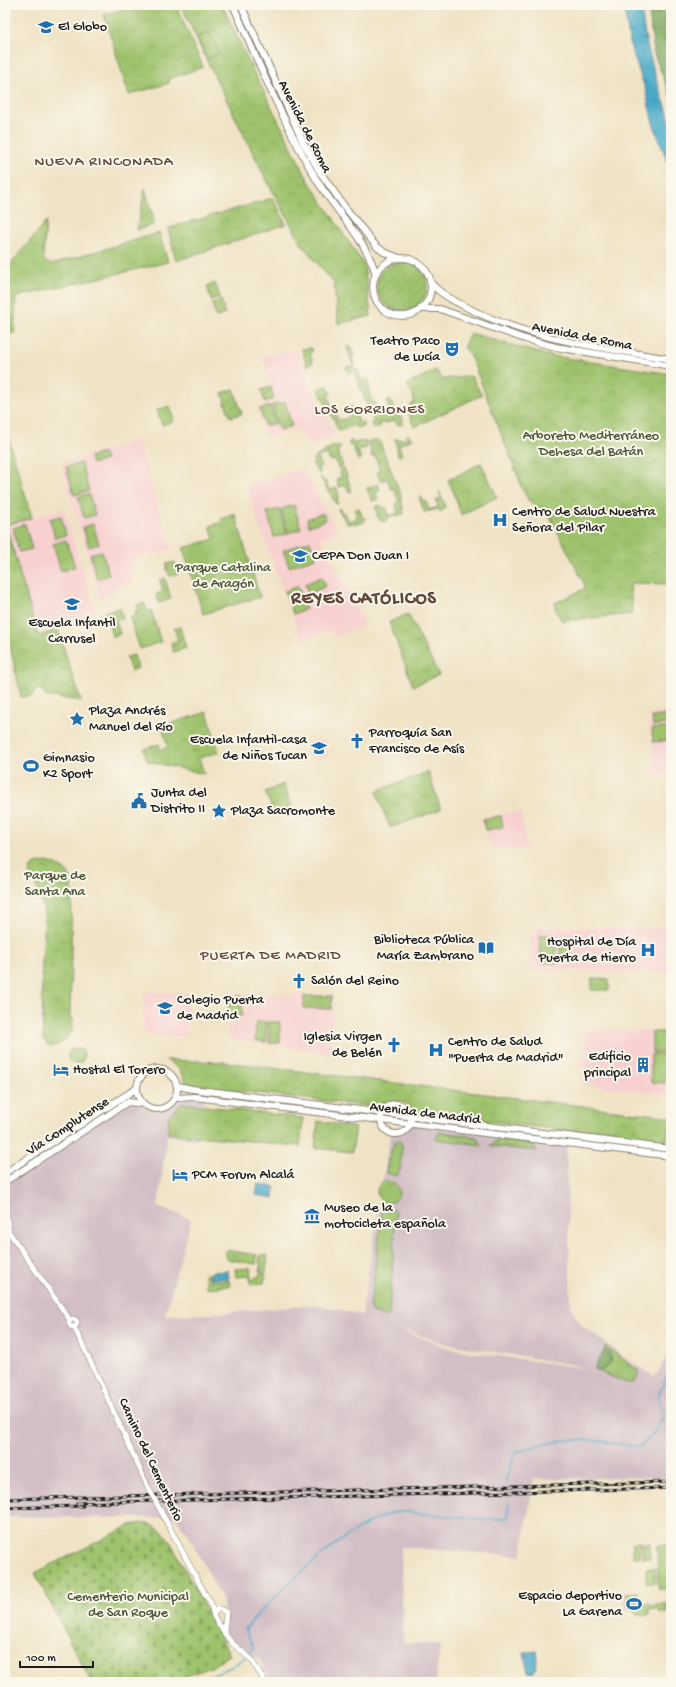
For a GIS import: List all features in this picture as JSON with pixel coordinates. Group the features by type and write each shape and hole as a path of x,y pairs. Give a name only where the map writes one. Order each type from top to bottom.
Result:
{"main road":[{"name":"Avenida de Roma","path":"233,5 298,148 320,185 366,251 373,264 376,274"},
{"name":"Avenida de Roma","path":"241,5 304,144 320,172 344,206 376,246 384,252 399,258"},
{"path":"399,258 414,261 421,265 427,273 430,282 429,298 420,309 413,314 405,316 396,315 384,310 375,298 373,290 376,274 386,263 399,258"},
{"name":"Avenida de Roma","path":"430,282 437,289 462,305 498,322 527,332 558,340 671,358"},
{"name":"Avenida de Roma","path":"420,309 440,309 525,339 556,347 671,366"},
{"path":"153,1068 166,1070 171,1073 176,1079 178,1086 176,1098 171,1104 164,1108 157,1109 144,1104 140,1099 137,1088 141,1076 153,1068"},
{"name":"Avenida de Madrid","path":"178,1086 192,1089 671,1149"},
{"name":"Vía Complutense","path":"5,1172 137,1088"},
{"name":"Avenida de Madrid","path":"176,1098 195,1097 671,1156"},
{"name":"Vía Complutense","path":"5,1182 128,1102 144,1104"},
{"path":"398,1104 405,1106 412,1117 411,1124 406,1130 397,1134 386,1130 381,1120 383,1113 390,1105 398,1104"}],"street":[{"name":"Camino del Cementerio","path":"5,1209 9,1232 66,1312 70,1320 73,1319 77,1321 77,1325 74,1327 148,1487 205,1594 210,1601 220,1609"},
{"name":"Camino del Cementerio","path":"210,1601 214,1614"},
{"path":"225,1634 226,1612 217,1609 214,1614 225,1634 251,1659 265,1682"},
{"path":"216,1620 223,1621 225,1618"}],"shaded area":[{"path":"297,350 308,382 335,433 309,447 298,428 266,437 257,407 276,401 262,356"},
{"path":"138,440 171,549 132,558 135,567 128,569 132,583 114,588 115,593 100,598 61,463"},
{"path":"303,469 339,533 320,538 365,625 333,637 331,630 302,641 255,514 247,485"},
{"path":"64,508 94,608 92,613 57,624 55,618 34,625 6,525"},
{"path":"671,711 671,774 659,776 655,773 649,716 650,714"},
{"path":"322,738 328,755 314,760 307,744"},
{"path":"521,811 527,849 492,849 480,818"},
{"path":"537,927 671,929 671,973 530,970 531,934 536,934"},
{"name":"Colegio Puerta de Madrid","path":"144,992 187,993 186,1036 147,1035 147,1031 144,1031"},
{"path":"228,994 333,995 332,1053 228,1039"},
{"path":"585,1030 671,1031 665,1094 583,1084"},
{"path":"176,1098 205,1098 198,1140 167,1135 158,1207 191,1219 165,1315 209,1314 318,1305 362,1315 391,1133 402,1133 411,1124 566,1144 571,1305 574,1314 583,1327 595,1334 624,1358 655,1377 671,1349 671,1477 534,1479 521,1556 401,1547 403,1643 441,1644 435,1682 271,1682 260,1660 243,1651 225,1634 223,1601 187,1532 175,1518 5,1517 5,1233 9,1232 5,1209 6,1183 128,1102 144,1104 157,1109 164,1108 171,1104","holes":["380,1322 446,1344 569,1364 589,1369 451,1349"]}],"green space":[{"path":"136,5 176,5 203,67 169,79 169,83 129,95 104,15"},
{"path":"181,5 222,5 308,180 364,265 371,316 338,324 334,283 302,245 266,179 207,61"},
{"path":"648,5 671,5 671,97 654,54"},
{"path":"209,32 219,53 207,59 197,38"},
{"path":"145,188 155,224 137,230"},
{"path":"273,198 286,224 176,261 168,228"},
{"path":"46,222 43,257 48,263 57,263 159,233 168,262 16,297 14,333 5,335 5,271"},
{"path":"402,261 412,263 420,268 425,276 427,286 425,296 420,304 412,309 402,311 392,309 384,304 379,296 377,286 379,276 384,268 392,263"},
{"path":"215,283 220,297 211,300 207,286"},
{"path":"221,300 225,314 216,317 212,303"},
{"name":"Arboreto Mediterráneo Dehesa del Batán","path":"470,333 546,355 671,374 671,584 630,583 632,614 562,621 557,613 555,603 584,589 585,585 549,515 529,501 520,485 521,484 472,360 464,346"},
{"path":"351,346 354,355 351,356 361,379 356,380 354,372 349,374 346,367 353,365 347,347"},
{"path":"312,348 313,351 310,353 313,363 307,366 302,349"},
{"path":"436,370 442,379 471,376 482,395 414,427 407,409 414,402 414,398 407,384"},
{"path":"368,379 370,387 368,388 372,402 375,402 377,411 370,413 358,382"},
{"path":"328,386 331,394 328,395 338,419 334,420 318,389"},
{"path":"271,387 274,399 265,402 261,390"},
{"path":"234,389 242,414 230,417 222,393"},
{"path":"390,400 399,418 402,417 403,424 398,425 395,421 379,424 380,428 373,428 371,423 374,421 371,414 389,409 387,401"},
{"path":"285,402 292,426 279,430 272,405"},
{"path":"170,406 174,421 162,425 157,410"},
{"path":"270,406 276,423 265,426 260,409"},
{"path":"352,406 360,424 363,422 363,427 356,428 354,425 339,431 334,422 350,417 347,408"},
{"path":"5,427 32,518 6,525 38,636 58,630 81,701 45,696 45,693 40,689 34,691 32,696 21,697 5,622"},
{"path":"407,434 413,439 399,445 402,455 398,456 395,439 407,439"},
{"path":"351,440 353,443 367,441 368,447 358,451 361,459 358,460 352,445 349,446 349,442"},
{"path":"379,440 401,495 404,514 388,517 387,521 381,521 376,515 378,515 375,507 381,505 383,508 386,507 389,516 398,513 396,503 399,502 394,488 391,489 387,479 380,481 377,472 380,471 375,456 372,457 369,441"},
{"path":"335,445 341,448 337,450 343,466 338,468 335,460 330,461 327,454 318,457 321,466 318,468 320,473 318,473 313,465 314,458"},
{"path":"103,453 106,460 92,464 90,457"},
{"path":"81,463 89,491 74,495 66,467"},
{"path":"481,463 497,497 461,515 448,480"},
{"path":"344,468 352,491 349,492 346,485 339,487 336,479 341,477 339,470"},
{"path":"320,477 323,482 326,481 329,490 337,488 339,497 337,498 338,503 336,504"},
{"path":"378,484 380,491 376,492 378,499 372,501 367,488"},
{"path":"439,491 445,505 445,509 440,512 439,509 424,512 419,497 421,497 423,502 426,501 429,510 438,507 436,500 441,498"},
{"path":"89,494 95,515 84,518 78,497"},
{"path":"294,505 301,529 288,533 281,509"},
{"path":"340,508 341,513 345,512 348,521 357,518 355,510 359,508 363,519 366,518 363,523 347,524 338,509"},
{"path":"279,509 287,534 274,537 267,512"},
{"path":"323,513 326,520 309,526 307,519"},
{"name":"Parque Catalina de Aragón","path":"235,514 260,597 203,614 183,548 214,539 210,526 222,522 221,519"},
{"path":"61,516 66,535 55,538 50,519"},
{"path":"25,524 32,549 19,552 13,528"},
{"path":"93,524 99,544 89,547 83,527"},
{"path":"66,540 75,567 61,571 53,544"},
{"path":"310,541 316,558 289,567 283,550"},
{"path":"102,551 109,575 97,579 90,554"},
{"path":"175,562 178,574 170,576 166,568 168,568 166,564"},
{"path":"322,577 326,586 309,594 305,584"},
{"path":"165,578 171,599 159,603 156,594 163,592 160,580"},
{"path":"298,586 306,609 293,614 285,591"},
{"path":"144,603 147,611 151,610 161,642 140,649 130,618 136,616 135,611 139,610 137,605"},
{"path":"120,608 123,618 116,620 120,634 112,636 105,612"},
{"path":"408,614 439,675 413,686 389,622"},
{"path":"180,627 186,648 173,652 171,643 178,640 174,628"},
{"path":"134,655 138,668 131,671 126,657"},
{"path":"207,712 219,752 199,758 204,774 147,761 144,749 159,744 160,750 168,747 162,726"},
{"path":"671,715 671,723 653,726 652,717"},
{"path":"671,727 671,740 653,742 652,729"},
{"path":"428,772 441,809 390,828 376,791"},
{"path":"283,784 292,806 274,813 265,792"},
{"path":"501,816 503,827 485,830 483,819"},
{"name":"Parque de Santa Ana","path":"47,862 64,869 69,875 72,884 70,1019 73,1019 72,1031 66,1039 54,1046 50,1045 43,1039 42,971 44,916 40,896 29,873 32,866"},
{"path":"540,935 556,935 556,963 540,963"},
{"path":"560,939 571,939 571,960 560,960"},
{"path":"592,978 609,979 609,990 591,990"},
{"path":"229,996 242,996 242,1016 229,1016"},
{"path":"304,996 332,996 331,1009 304,1008"},
{"path":"256,1022 267,1022 266,1042 255,1041"},
{"path":"269,1022 280,1022 280,1043 269,1043"},
{"path":"652,1032 665,1032 665,1052 652,1052"},
{"path":"76,1048 82,1050 84,1056 82,1062 76,1064 70,1062 68,1056 70,1050"},
{"path":"651,1054 666,1054 665,1083 651,1082"},
{"path":"166,1060 225,1062 671,1118 667,1139 660,1142 414,1112 405,1103 396,1100 385,1102 374,1107 188,1085 178,1068"},
{"path":"182,1103 303,1118 300,1146 168,1133 169,1115"},
{"path":"318,1121 356,1128 352,1152 315,1148"},
{"path":"440,1132 476,1137 482,1145 435,1139"},
{"path":"497,1140 531,1144 537,1151 490,1146"},
{"path":"395,1141 399,1141 402,1145 400,1170 397,1176 386,1173 388,1160"},
{"path":"388,1181 396,1184 399,1192 396,1200 388,1203 380,1200 377,1192 380,1184"},
{"path":"384,1210 394,1210 396,1212 389,1314 386,1317 372,1312 370,1309 382,1212"},
{"path":"225,1250 257,1255 256,1264 226,1259"},
{"path":"260,1255 268,1256 266,1272 260,1271"},
{"path":"250,1268 251,1276 236,1277 235,1269"},
{"path":"260,1273 266,1274 264,1283 251,1284 250,1278 259,1277"},
{"path":"205,1274 209,1274 210,1281 229,1280 230,1286 206,1288"},
{"path":"606,1346 638,1371 638,1376 633,1383 627,1383 600,1372 611,1362 610,1354 605,1349"},
{"path":"605,1349 610,1352 611,1362 600,1372 594,1369"},
{"name":"Cementerio Municipal de San Roque","path":"141,1523 158,1528 170,1541 230,1655 211,1667 175,1682 91,1682 35,1573 131,1525"},
{"path":"640,1542 640,1557 633,1557 633,1543"},
{"path":"643,1543 650,1543 650,1558 643,1558"},
{"path":"657,1545 671,1545 671,1589 658,1589"},
{"path":"646,1568 655,1568 655,1583 646,1583"},
{"name":"Espacio deportivo La Garena","path":"638,1592 640,1604 649,1603 650,1606 669,1603 670,1608 666,1608 667,1613 660,1613 659,1609 648,1610 649,1615 642,1616 641,1614 637,1614 633,1608 628,1608 626,1593"}],"water":[{"path":"626,5 642,5 643,24 648,51 670,121 671,171 653,123 645,88 631,48 625,16"},
{"path":"258,1184 275,1187 274,1198 256,1195"},
{"path":"228,1271 229,1278 211,1279 210,1272"},
{"path":"537,1651 538,1658 534,1672 528,1673 524,1653"}],"waterway":[{"path":"507,1484 506,1479 515,1453 537,1446 560,1441 580,1440 600,1441 640,1447 653,1434 664,1416 658,1397 671,1365"},
{"path":"248,1654 251,1652 253,1647 245,1630 257,1615 293,1579 337,1544 359,1529 379,1518 397,1512 493,1520 507,1518 509,1503"},
{"path":"199,1682 233,1666 245,1657"}],"railway":[{"path":"5,1499 671,1482"},
{"path":"77,1503 671,1488"},
{"path":"5,1508 83,1506"}],"place":[{"name":"El Globo","path":"46,27"},
{"name":"Teatro Paco de Lucía","path":"452,349"},
{"name":"Centro de Salud Nuestra Señora del Pilar","path":"500,520"},
{"name":"CEPA Don Juan I","path":"300,556"},
{"name":"Escuela Infantil Carrusel","path":"72,604"},
{"name":"Plaza Andrés Manuel del Río","path":"77,719"},
{"name":"Parroquía San Francisco de Asís","path":"357,741"},
{"name":"Escuela Infantil-casa de Niños Tucan","path":"319,748"},
{"name":"Gimnasio K2 Sport","path":"31,766"},
{"name":"Junta del Distrito II","path":"139,801"},
{"name":"Plaza Sacromonte","path":"219,811"},
{"name":"Biblioteca Pública María Zambrano","path":"486,948"},
{"name":"Hospital de Día Puerta de Hierro","path":"648,950"},
{"name":"Salón del Reino","path":"299,981"},
{"name":"Colegio Puerta de Madrid","path":"165,1008"},
{"name":"Iglesia Virgen de Belén","path":"394,1045"},
{"name":"Centro de Salud \"Puerta de Madrid\"","path":"436,1050"},
{"name":"Edificio principal","path":"643,1065"},
{"name":"Hostal El Torero","path":"61,1070"},
{"name":"PCM Forum Alcalá","path":"180,1175"},
{"name":"Museo de la motocicleta española","path":"312,1216"},
{"name":"Espacio deportivo La Garena","path":"634,1604"}],"district":[{"name":"NUEVA RINCONADA","path":"104,162"},
{"name":"LOS GORRIONES","path":"370,410"},
{"name":"REYES CATÓLICOS","path":"364,599"},
{"name":"PUERTA DE MADRID","path":"271,956"}]}
